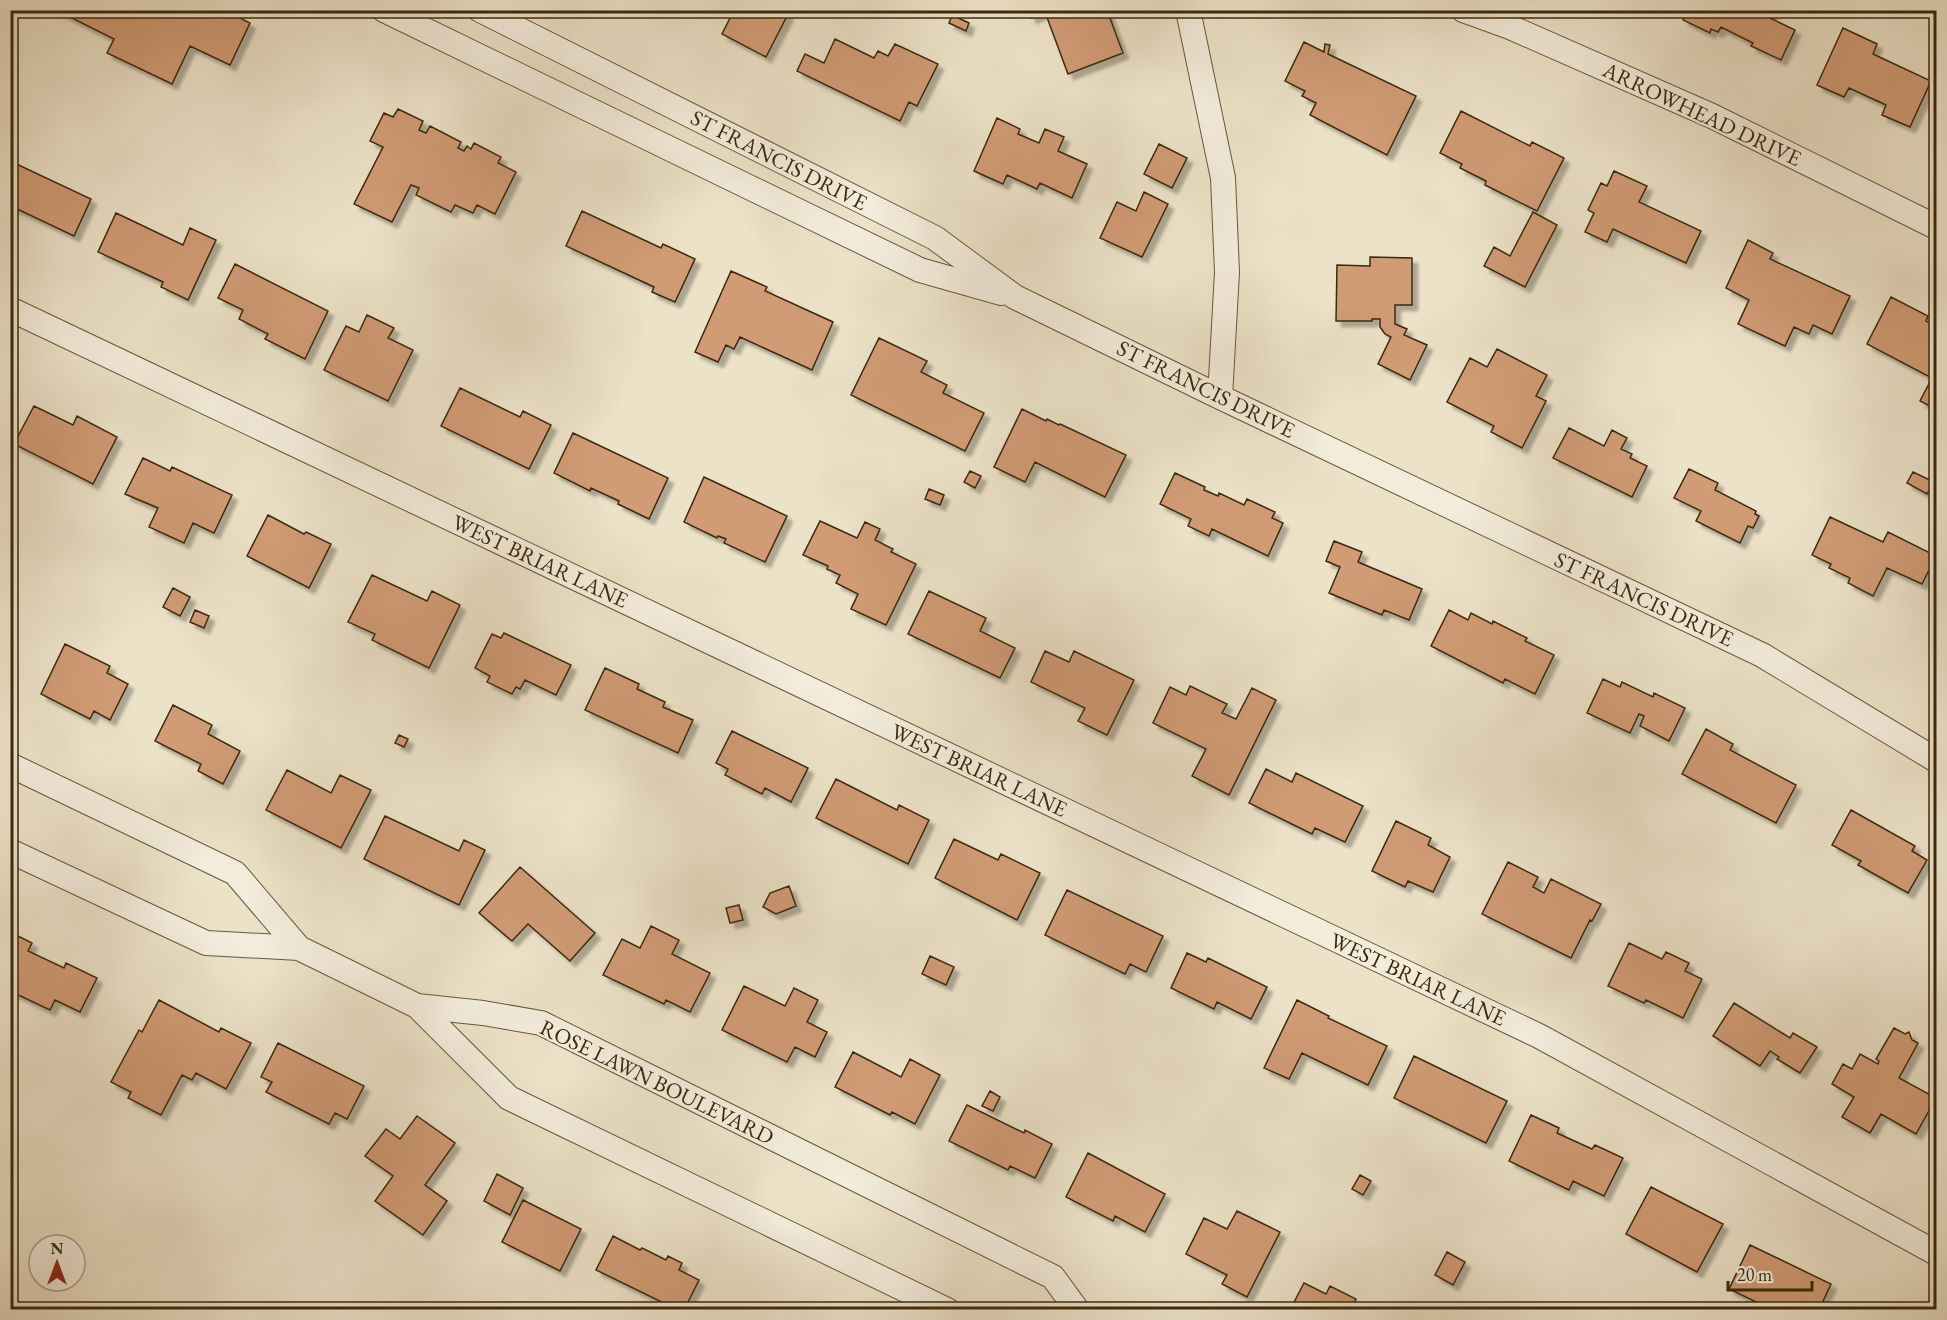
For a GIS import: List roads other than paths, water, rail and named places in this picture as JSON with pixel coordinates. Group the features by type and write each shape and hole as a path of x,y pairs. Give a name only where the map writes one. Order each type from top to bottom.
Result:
{"street":[{"path":"384,10 920,270 1015,297"},
{"name":"ST FRANCIS DRIVE","path":"480,10 935,238 1015,297 1762,655 1936,760"},
{"path":"1188,10 1223,178 1227,272 1220,397"},
{"name":"ARROWHEAD DRIVE","path":"1463,10 1510,27 1712,116 1936,227"},
{"name":"WEST BRIAR LANE","path":"10,309 1539,1036 1936,1253"},
{"name":"ROSE LAWN BOULEVARD","path":"10,765 235,873 299,948 417,1006 483,1013 541,1023 1053,1277 1077,1310"},
{"path":"10,851 206,943 299,948"},
{"path":"417,1006 509,1098 947,1310"}]}
